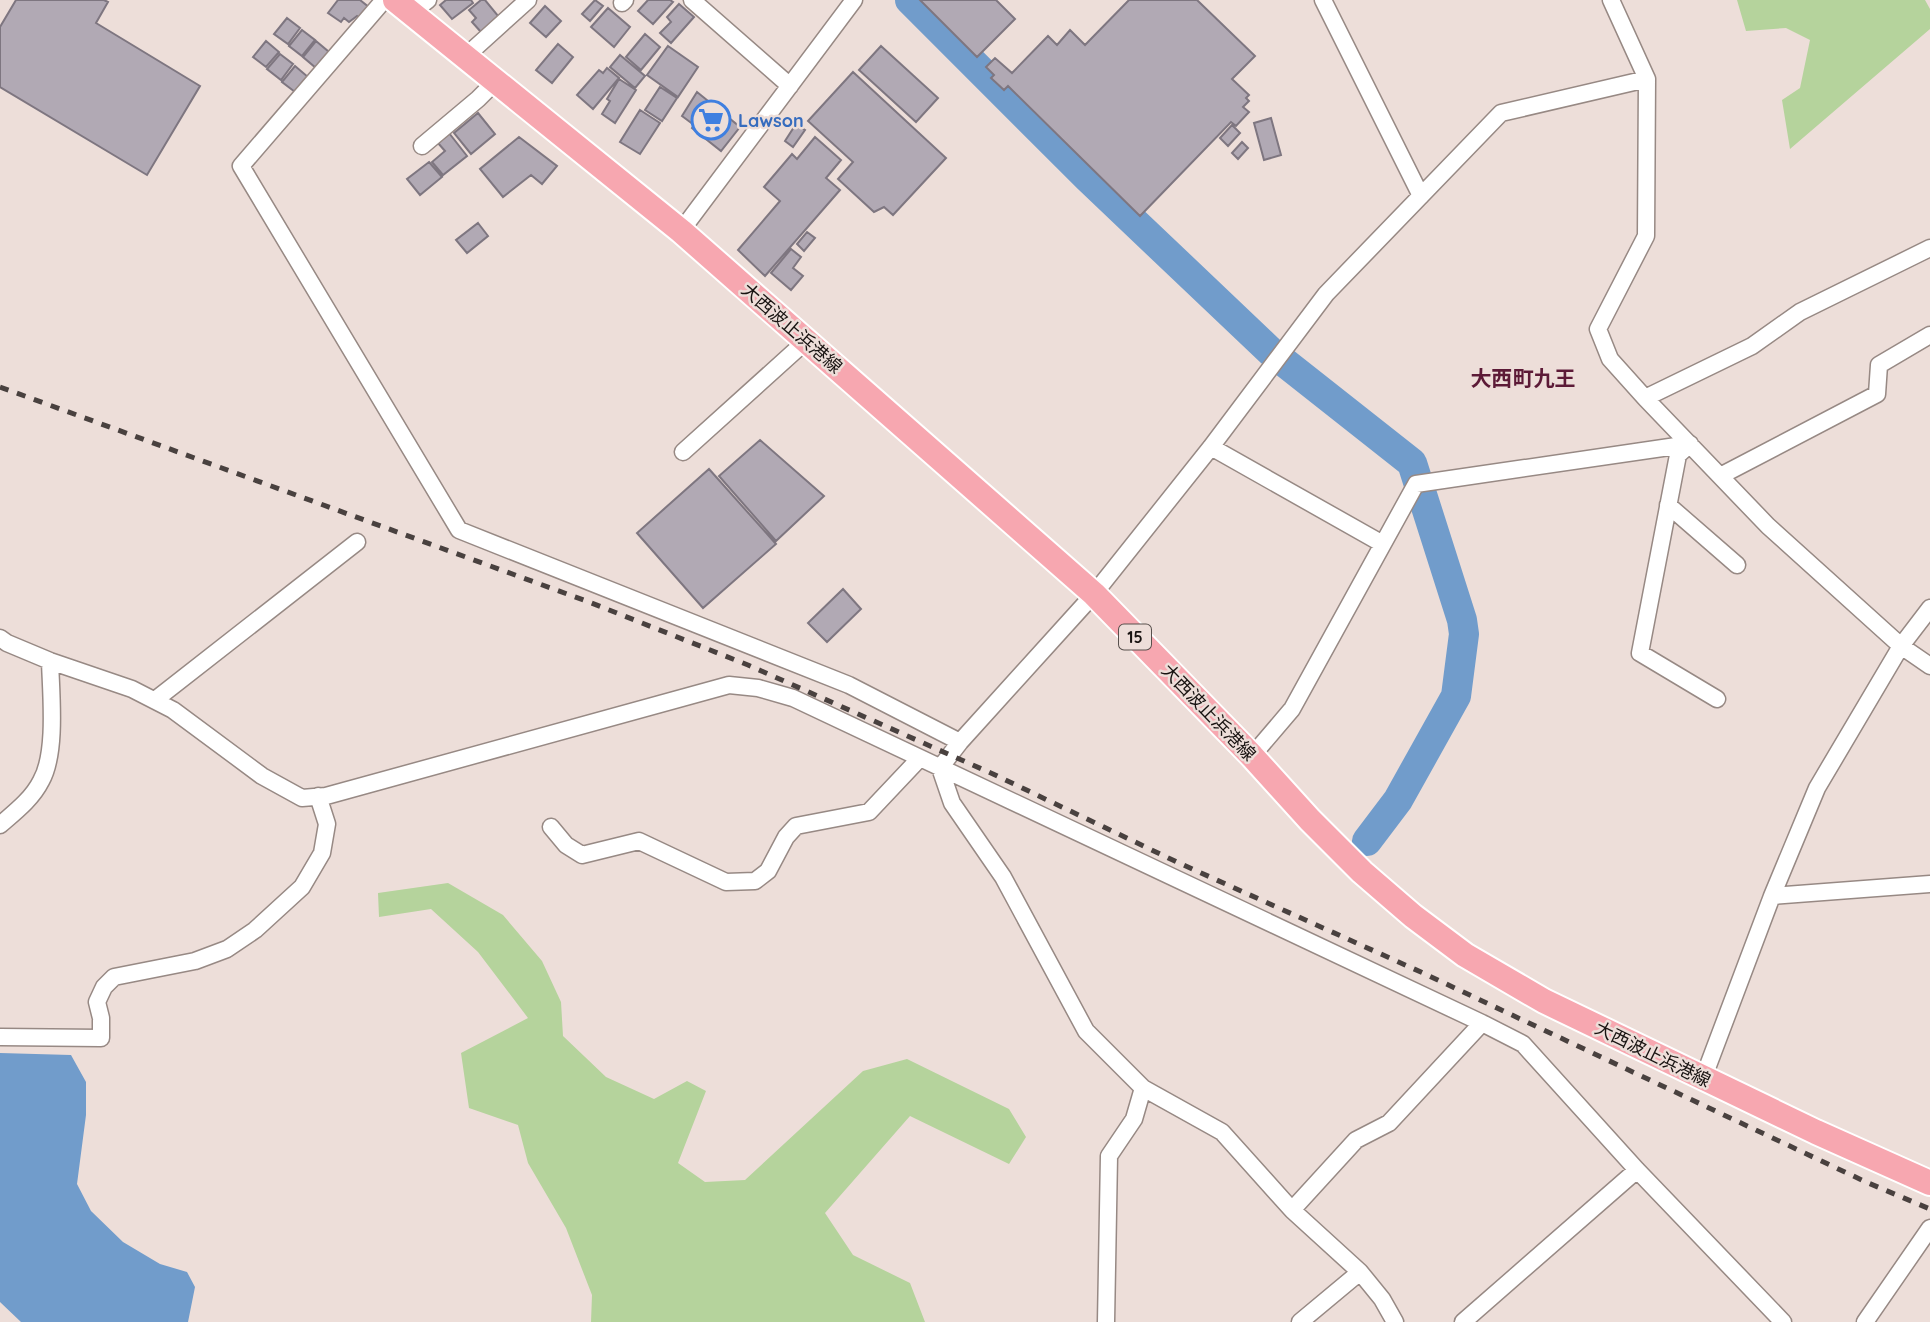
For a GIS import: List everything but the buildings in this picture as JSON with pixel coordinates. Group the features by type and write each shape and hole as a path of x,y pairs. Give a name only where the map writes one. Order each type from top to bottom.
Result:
{"main road":[{"name":"大西波止浜港線","path":"411,5 466,56 681,231 1094,594 1252,756 1310,820 1362,872 1413,916 1465,955 1544,1001 1703,1079 1930,1183"}],"street":[{"path":"384,0 241,166 459,530 849,685 960,742"},
{"path":"466,56 528,0"},
{"path":"681,231 853,0"},
{"path":"1323,0 1421,197"},
{"path":"1611,0 1647,79 1646,236 1598,329 1610,359 1768,526 1900,646 1930,666"},
{"path":"703,3 790,86"},
{"path":"940,768 960,742 1094,594 1211,447 1326,295 1501,113 1647,79"},
{"path":"422,146 496,81"},
{"path":"1645,398 1752,346 1800,312 1930,248"},
{"path":"1721,475 1877,394 1878,365 1930,335"},
{"path":"683,452 806,341"},
{"path":"1690,444 1678,455 1640,653 1717,699"},
{"path":"1252,756 1292,709 1381,543 1416,484 1690,444"},
{"path":"1211,447 1381,543"},
{"path":"1668,505 1737,565"},
{"path":"155,700 357,542"},
{"path":"1703,1079 1772,896 1817,788 1900,646 1930,608"},
{"path":"0,638 50,661 132,689 155,700 173,710 262,776 302,798 318,796 729,685 758,688 793,698 1523,1044 1637,1170 1783,1322"},
{"path":"0,825 26,802 43,780 51,741 50,661"},
{"path":"551,827 566,845 582,855 639,841 726,882 755,881 768,871 786,837 796,826 869,812 920,758"},
{"path":"940,768 952,803 1003,877 1086,1031 1143,1088 1222,1132 1292,1210 1360,1272 1382,1299 1395,1322"},
{"path":"0,1037 101,1038 101,1018 97,1002 104,987 114,977 195,961 227,950 255,930 302,887 322,853 327,824 318,796"},
{"path":"1772,896 1930,884"},
{"path":"1292,1210 1356,1140 1389,1123 1482,1023"},
{"path":"1106,1322 1109,1156 1135,1119 1143,1088"},
{"path":"1463,1322 1637,1170"},
{"path":"1865,1322 1930,1228"},
{"path":"1300,1322 1360,1272"}],"green space":[{"path":"1737,0 1925,0 1930,9 1930,29 1790,149 1782,100 1800,88 1810,40 1786,28 1746,31"},
{"path":"448,883 503,915 542,961 561,1002 563,1036 606,1077 654,1099 687,1081 706,1091 678,1163 705,1182 745,1180 863,1071 907,1059 1009,1109 1026,1137 1009,1164 910,1116 825,1213 853,1255 910,1283 925,1322 591,1322 592,1295 566,1228 528,1163 518,1125 469,1108 461,1053 528,1018 478,952 431,909 379,917 378,893"}],"water":[{"path":"0,1053 71,1055 86,1082 86,1115 77,1184 91,1211 123,1242 160,1264 187,1272 195,1287 188,1322 21,1322 0,1302"}],"waterway":[{"path":"910,0 1088,178 1270,351 1412,463 1462,620 1464,634 1456,696 1398,800 1367,841"}],"railway":[{"path":"0,387 589,602 748,665 993,774 1866,1182 1930,1209"}],"place":[{"name":"Lawson","path":"711,120"}],"district":[{"name":"大西町九王","path":"1523,378"}]}
